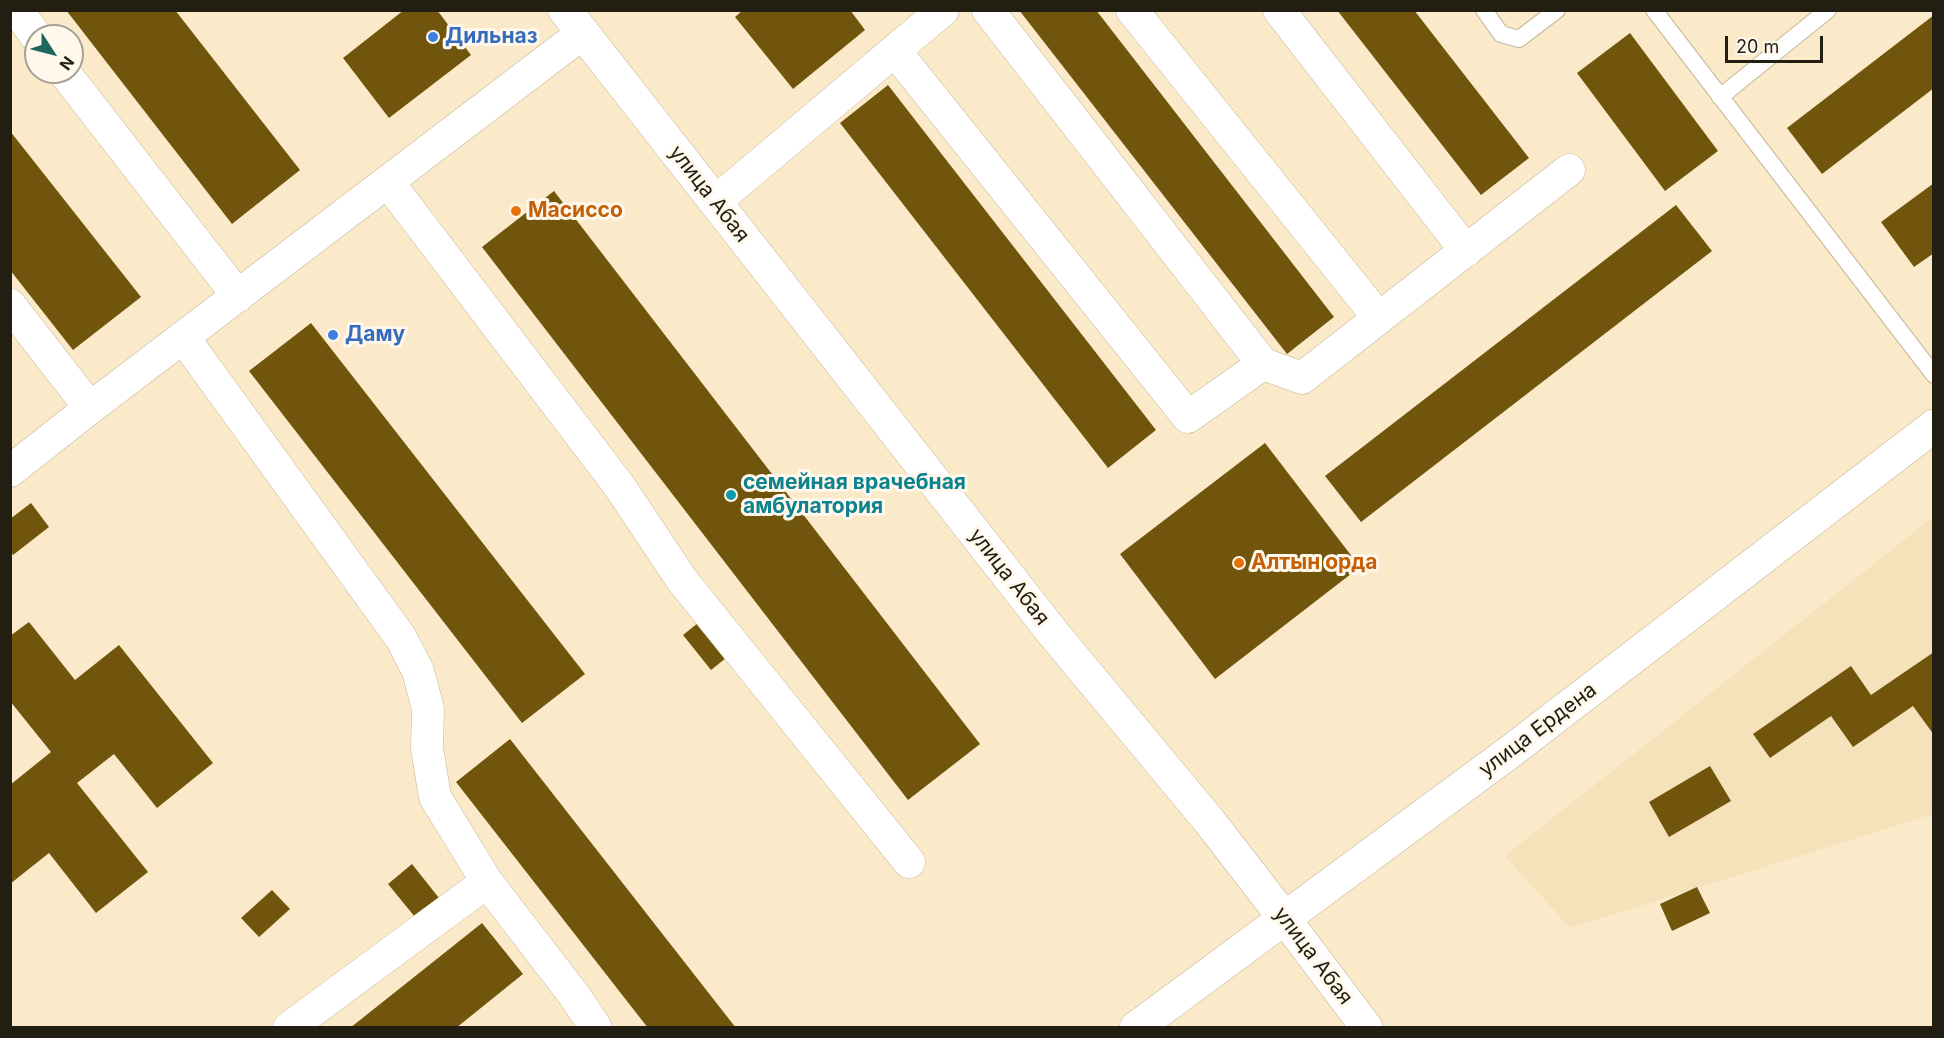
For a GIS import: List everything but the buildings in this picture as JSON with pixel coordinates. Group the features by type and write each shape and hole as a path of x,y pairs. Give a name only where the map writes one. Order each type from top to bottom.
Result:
{"street":[{"path":"17,10 27,24"},
{"path":"715,202 943,10"},
{"path":"988,10 1263,364 1302,378 1569,170"},
{"path":"1132,10 1378,317"},
{"path":"1279,10 1466,251"},
{"path":"10,471 388,182 574,22"},
{"name":"улица Абая","path":"574,22 1053,633 1210,822 1367,1028"},
{"path":"895,51 1188,417 1263,364"},
{"path":"73,84 238,296"},
{"path":"388,182 620,487 682,580 909,862"},
{"path":"10,305 90,408"},
{"path":"183,337 401,638 418,671 428,709 427,748 435,797 487,882 574,995 596,1028"},
{"name":"улица Ердена","path":"1136,1028 1511,751 1934,426"},
{"path":"290,1028 487,882"}],"lane":[{"path":"1484,10 1501,34 1519,39 1557,10"},
{"path":"1654,10 1934,375"},
{"path":"1720,97 1828,10"}],"shaded area":[{"path":"1933,517 1933,814 1570,928 1505,856"}],"place":[{"name":"Дильназ","path":"433,37"},
{"name":"Масиссо","path":"516,211"},
{"name":"Даму","path":"333,335"},
{"name":"семейная врачебная амбулатория","path":"731,495"},
{"name":"Алтын орда","path":"1239,563"}]}
